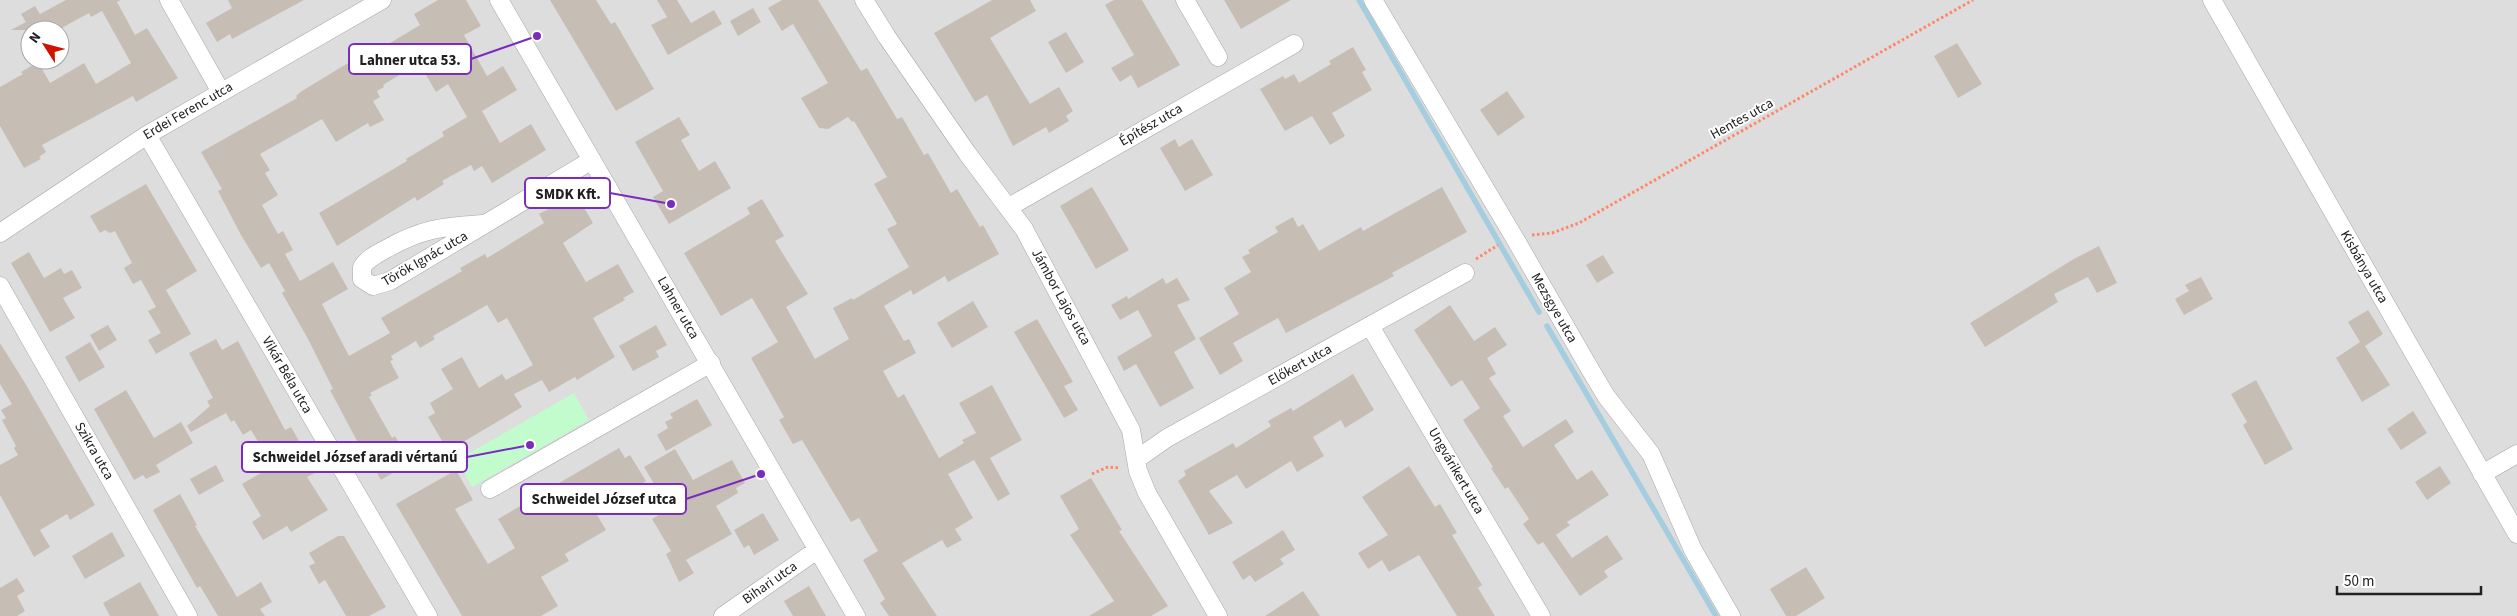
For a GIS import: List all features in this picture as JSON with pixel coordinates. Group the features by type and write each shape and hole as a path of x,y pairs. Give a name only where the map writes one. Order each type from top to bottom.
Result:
{"street":[{"path":"169,0 221,92"},
{"name":"Erdei Ferenc utca","path":"2,226 146,135 382,0"},
{"name":"Lahner utca","path":"499,0 856,616"},
{"name":"Jámbor Lajos utca","path":"864,0 966,153 1024,229 1111,389 1131,430 1138,471 1147,494 1218,616"},
{"path":"1185,0 1218,57"},
{"name":"Mezsgye utca","path":"1373,0 1602,388 1651,454 1693,550 1731,616"},
{"name":"Kisbánya utca","path":"2212,0 2517,534"},
{"name":"Építész utca","path":"1009,207 1294,44"},
{"name":"Vikár Béla utca","path":"146,135 428,616"},
{"name":"Török Ignác utca","path":"482,224 432,228 412,235 368,259 362,267 362,279 372,286 387,283 482,224 592,160"},
{"name":"Előkert utca","path":"1137,459 1167,438 1465,273"},
{"name":"Szikra utca","path":"0,286 188,616"},
{"name":"Ungvárikert utca","path":"1370,326 1541,616"},
{"path":"490,489 711,363"},
{"path":"2482,474 2517,454"},
{"name":"Bihari utca","path":"723,616 818,550"}],"path":[{"name":"Hentes utca","path":"1514,237 1552,233 1579,223 1973,0"},
{"path":"1465,273 1476,259 1495,247"}],"shaded area":[{"path":"0,0 2517,0 2517,616 0,616"}],"green space":[{"path":"574,393 589,420 472,487 457,460"}],"building":[{"path":"66,0 121,0 117,2 135,35 147,28 178,78 136,102 133,96 42,145 46,152 39,157 41,159 24,168 0,126 0,87 23,74 21,72 24,70 43,70 50,83 84,63 96,84 131,63 102,11 91,17 89,13 70,23 70,20 25,20 21,14 35,6 40,14"},
{"path":"228,0 304,0 232,39 230,34 217,42 206,23 232,8"},
{"path":"438,0 466,0 481,26 464,35 487,76 503,66 517,90 482,111 500,143 531,124 546,150 492,183 482,166 474,171 471,165 442,181 444,184 417,201 415,197 337,246 319,213 407,161 406,159 444,136 442,132 467,117 448,84 436,92 419,63 383,85 384,87 377,91 380,97 373,101 384,120 370,127 368,123 336,142 322,119 260,154 270,170 265,173 278,195 262,205 278,234 283,231 293,250 285,254 300,281 333,262 348,289 322,304 349,356 390,333 381,318 462,271 460,268 485,254 487,258 544,223 539,214 560,203 562,206 578,197 593,223 563,243 586,282 618,264 634,292 623,298 625,300 593,318 615,357 577,380 575,377 549,392 542,380 514,394 522,407 448,451 428,417 435,413 430,403 453,389 441,369 462,357 479,388 502,374 506,380 533,365 507,318 498,323 487,305 433,336 435,339 420,348 416,341 391,356 393,360 390,361 399,378 370,393 372,395 369,397 392,438 395,436 409,460 397,466 399,469 381,480 366,453 364,454 330,390 333,389 282,293 285,291 269,263 261,268 241,235 218,191 222,189 201,152 297,98 296,96 302,91 343,66 365,54 367,57 420,25 414,14"},
{"path":"550,0 596,0 611,24 615,22 654,89 616,111"},
{"path":"657,0 677,0 691,23 714,10 722,24 668,55 651,25 667,17"},
{"path":"782,0 818,0 861,71 867,68 897,119 902,117 924,155 928,153 951,193 957,189 980,227 983,225 999,254 948,282 945,276 913,295 911,290 884,306 904,341 909,339 916,353 883,371 898,398 904,394 939,458 964,443 962,440 976,433 959,403 992,385 1022,440 990,458 1010,494 998,501 974,460 948,474 973,518 955,529 962,540 947,548 942,540 902,563 937,616 889,616 880,603 885,599 863,560 878,551 859,518 851,522 802,440 793,444 779,420 784,417 751,358 778,342 752,298 721,316 684,253 750,214 747,208 762,199 784,236 775,241 808,294 786,307 815,359 849,339 833,308 852,298 853,300 909,267 887,229 897,224 874,184 887,177 854,121 852,122 848,117 828,129 819,128 801,98 828,83 793,24 782,31 768,8"},
{"path":"992,0 1030,0 1036,11 990,38 1030,104 1059,87 1073,111 1066,116 1069,121 1049,133 1046,127 1013,146 987,95 975,102 934,33"},
{"path":"1114,0 1142,0 1180,65 1138,88 1131,75 1120,82 1111,68 1134,55 1105,5"},
{"path":"1224,0 1291,0 1241,29"},
{"path":"753,8 761,22 738,36 730,21"},
{"path":"20,25 20,30 11,30"},
{"path":"1066,32 1084,62 1066,73 1048,42"},
{"path":"1957,43 1982,84 1958,98 1934,56"},
{"path":"1353,47 1366,70 1362,72 1372,90 1332,113 1345,136 1330,145 1312,116 1285,131 1260,89 1283,76 1285,79 1294,74 1299,83 1331,64 1329,61"},
{"path":"1507,91 1525,117 1498,136 1480,110"},
{"path":"679,117 690,135 681,140 699,171 715,161 731,188 669,224 653,197 663,191 635,142"},
{"path":"1175,139 1179,147 1192,139 1213,175 1185,191 1160,148"},
{"path":"146,184 197,271 166,290 191,334 156,354 148,340 161,333 148,311 156,307 141,280 133,284 124,268 132,263 115,231 110,233 105,230 100,233 90,216"},
{"path":"1092,187 1129,250 1096,269 1060,206"},
{"path":"1442,187 1467,232 1392,273 1394,276 1286,333 1278,318 1233,343 1243,361 1220,375 1199,338 1239,314 1224,288 1251,272 1242,257 1250,253 1248,250 1278,232 1275,227 1293,217 1298,227 1303,224 1319,251 1361,227 1363,231"},
{"path":"2099,246 2117,283 2097,293 2088,277 2054,294 2058,302 1985,347 1970,323 2072,260"},
{"path":"29,252 44,278 61,268 64,274 72,270 82,288 63,298 75,318 50,332 11,263"},
{"path":"1603,255 1614,273 1597,283 1586,265"},
{"path":"2201,277 2213,299 2184,315 2175,299 2189,291 2185,285"},
{"path":"1163,278 1166,284 1177,278 1190,300 1177,305 1196,339 1174,352 1194,388 1160,407 1136,364 1124,371 1117,357 1152,336 1138,310 1120,320 1111,305 1127,296 1128,299"},
{"path":"973,301 988,327 952,348 937,323"},
{"path":"1450,305 1474,341 1495,327 1507,345 1487,358 1496,374 1489,378 1511,411 1503,416 1523,447 1566,419 1574,432 1554,445 1577,480 1592,470 1609,495 1567,522 1570,525 1556,535 1572,558 1607,535 1623,559 1604,571 1608,577 1580,596 1543,542 1538,545 1523,524 1529,519 1508,487 1505,489 1491,468 1493,467 1463,420 1480,408 1462,380 1451,387 1414,330"},
{"path":"2368,310 2383,334 2365,346 2390,385 2362,402 2336,358 2360,342 2348,322"},
{"path":"1037,319 1073,382 1064,386 1078,410 1064,418 1014,332"},
{"path":"108,325 117,340 99,351 90,335"},
{"path":"656,325 667,345 656,351 659,357 633,371 619,346"},
{"path":"216,339 222,350 238,341 285,430 291,427 317,472 307,477 328,510 291,532 287,526 263,540 252,522 261,516 242,484 273,466 251,430 243,435 234,420 231,422 226,413 191,432 187,426 210,406 207,401 213,398 189,353"},
{"path":"90,342 105,367 79,382 65,357"},
{"path":"0,343 95,505 70,520 67,514 40,530 50,547 34,557 0,495 0,465 18,455 14,448 16,446 2,420 6,418 1,410 12,404 0,384"},
{"path":"1353,374 1374,410 1345,428 1341,420 1313,437 1324,456 1297,472 1291,461 1246,489 1237,475 1209,491 1233,523 1209,535 1178,481 1186,475 1184,471 1233,443 1236,448 1271,426 1268,421 1291,408 1293,411"},
{"path":"2256,380 2293,449 2265,465 2243,425 2247,422 2231,394"},
{"path":"126,390 154,438 181,422 193,443 156,465 160,472 146,479 143,475 134,480 94,409"},
{"path":"697,399 712,425 666,451 657,435 668,428 665,422 673,418 670,414"},
{"path":"2413,411 2427,433 2401,450 2387,429"},
{"path":"619,448 625,458 630,455 646,481 622,496 620,492 593,508 606,530 565,554 569,561 541,577 558,606 541,616 462,616 396,504 456,470 473,500 455,509 488,564 515,548 498,519 539,495 537,492 553,483 554,486"},
{"path":"675,449 693,480 732,460 745,483 736,488 738,493 716,506 732,534 686,560 694,573 679,582 666,554 671,551 652,519 669,509 644,467"},
{"path":"216,465 224,481 199,495 190,479"},
{"path":"1409,466 1435,507 1440,504 1457,533 1452,535 1482,585 1478,588 1495,616 1457,616 1419,555 1389,572 1382,560 1368,569 1358,553 1388,535 1362,497"},
{"path":"2440,466 2451,483 2427,500 2415,482"},
{"path":"1091,478 1122,530 1119,531 1168,606 1151,616 1089,616 1114,601 1070,535 1079,529 1060,496"},
{"path":"180,494 197,525 195,526 237,597 261,582 272,602 260,609 265,616 218,616 200,586 197,588 153,510"},
{"path":"763,513 779,540 754,555 749,545 744,548 734,530"},
{"path":"1283,530 1295,550 1280,559 1284,564 1255,582 1250,575 1243,580 1232,562"},
{"path":"112,532 125,556 85,579 72,556"},
{"path":"338,536 344,536 386,607 369,616 346,616 325,580 319,584 309,566 315,563 309,553"},
{"path":"1806,567 1825,598 1796,616 1786,616 1770,589"},
{"path":"17,578 25,591 17,596 25,611 17,616 0,616 0,588"},
{"path":"140,582 159,616 110,616 103,603"},
{"path":"809,586 826,616 793,616 784,601"},
{"path":"1303,591 1320,616 1265,616"}],"waterway":[{"path":"1359,0 1539,312"},
{"path":"1547,326 1716,616"}],"place":[{"name":"Lahner utca 53.","path":"537,36"},
{"name":"SMDK Kft.","path":"671,204"},
{"name":"Schweidel József aradi vértanú","path":"530,445"},
{"name":"Schweidel József utca","path":"761,474"}]}
